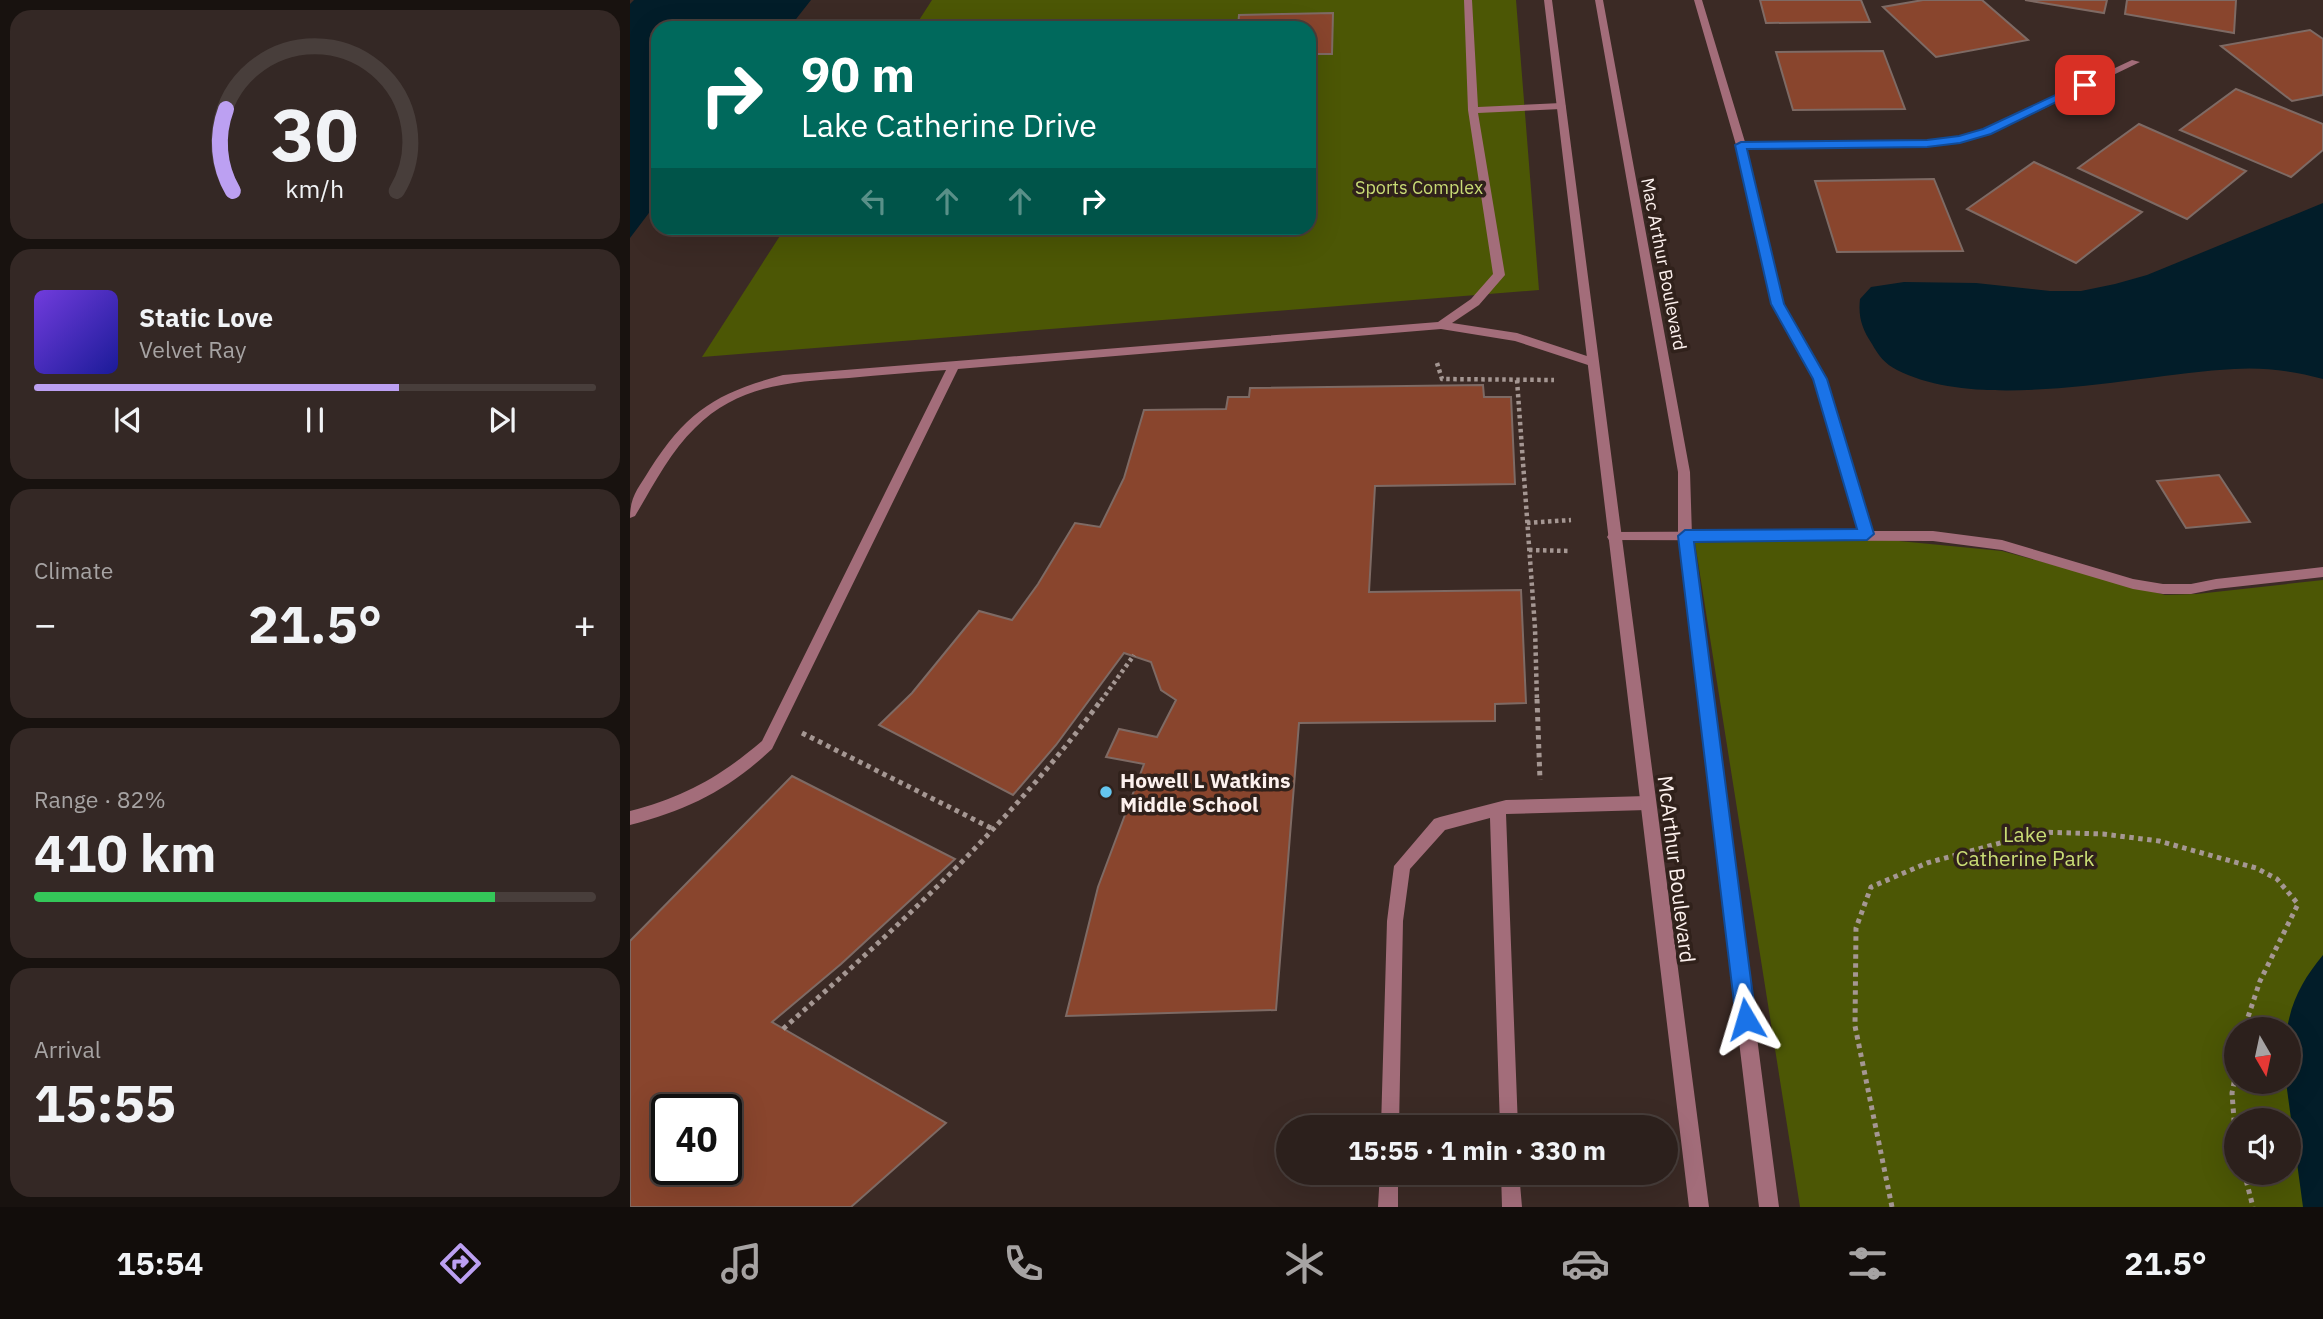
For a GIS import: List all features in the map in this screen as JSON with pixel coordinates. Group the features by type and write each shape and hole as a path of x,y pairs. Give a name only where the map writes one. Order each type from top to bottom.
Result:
{"street":[{"path":"1441,325 1475,302 1499,275 1473,110 1468,0"},
{"path":"1548,0 1614,537 1867,534 1933,536 2002,545 2133,584 2163,589 2191,589 2216,583 2323,572"},
{"name":"Mac Arthur Boulevard","path":"1599,0 1684,472 1685,536"},
{"path":"1698,0 1741,145 1778,304 1820,379 1867,534"},
{"path":"1741,145 1927,143 1960,140 1987,132 2135,62"},
{"path":"1473,110 1561,106"},
{"path":"630,513 676,440 694,420 720,400 751,386 795,378 1441,325 1517,337 1592,362"},
{"path":"630,818 665,810 700,796 736,773 767,745 954,365"},
{"path":"1685,536 1769,1207"},
{"name":"McArthur Boulevard","path":"1614,537 1699,1207"},
{"path":"1390,1115 1395,921 1402,866 1440,824 1498,809 1647,803"},
{"path":"1498,809 1509,1115"},
{"path":"1388,1207 1389,1185"},
{"path":"1510,1185 1511,1207"}],"path":[{"path":"1437,363 1442,379 1554,380"},
{"path":"1517,380 1541,783"},
{"path":"1527,523 1572,520"},
{"path":"1529,550 1571,551"},
{"path":"783,1029 907,918 995,830 1071,741 1134,655"},
{"path":"779,721 995,830"},
{"path":"1892,1207 1855,1026 1856,928 1871,887 1927,863 2040,832 2103,834 2159,841 2256,868 2277,880 2298,904 2246,1017"},
{"path":"2247,1185 2253,1207"}],"green space":[{"name":"Sports Complex","path":"932,0 1516,0 1539,290 702,357 780,235 1316,235 1316,21 918,21"},
{"name":"Lake Catherine Park","path":"1868,538 2002,551 2165,595 2323,580 2323,1207 1800,1207 1695,543"}],"water":[{"path":"634,0 811,0 794,21 651,21 651,210 630,238 630,4"},
{"path":"2323,203 2323,379 2279,370 2245,369 2062,388 1973,389 1933,383 1893,368 1877,352 1862,323 1860,299 1871,287 1904,282 1976,283 2050,291 2081,291 2147,275"},
{"path":"2323,955 2323,1207 2303,1207 2300,1185 2301,1108 2290,1108 2288,1094 2301,1094 2301,1017 2290,1017 2300,989"}],"building":[{"path":"1760,0 1861,0 1870,22 1766,23"},
{"path":"1923,0 1982,0 2028,40 1936,57 1883,7"},
{"path":"2025,0 2107,0 2104,13"},
{"path":"2127,0 2236,0 2234,33 2125,14"},
{"path":"1333,13 1332,54 1316,54 1316,21 1239,21 1239,15"},
{"path":"2310,30 2323,39 2323,95 2292,101 2221,46"},
{"path":"1883,51 1905,109 1793,110 1776,52"},
{"path":"2236,89 2323,124 2323,150 2291,177 2180,130"},
{"path":"2139,124 2246,171 2187,219 2078,168"},
{"path":"2034,162 2142,212 2076,263 1967,209"},
{"path":"1934,179 1963,251 1837,252 1815,181"},
{"path":"1483,385 1484,397 1511,397 1515,484 1375,486 1369,592 1521,590 1526,703 1495,704 1495,721 1299,723 1276,1010 1066,1016 1098,887 1144,764 1106,757 1119,729 1157,737 1176,700 1161,690 1151,662 1124,653 1056,745 1013,795 879,725 912,693 979,611 1012,620 1038,584 1075,523 1100,527 1124,478 1144,410 1226,409 1228,397 1249,397 1250,388"},
{"path":"2219,475 2250,522 2186,528 2157,481"},
{"path":"792,776 955,859 841,964 772,1022 946,1123 851,1207 630,1207 630,941"}],"place":[{"name":"Howell L Watkins Middle School","path":"1106,792"}],"route":[{"path":"1746,1019 1685,536 1867,534 1820,379 1778,304 1741,145 1927,143 1960,140 1987,132 2085,85"}]}
